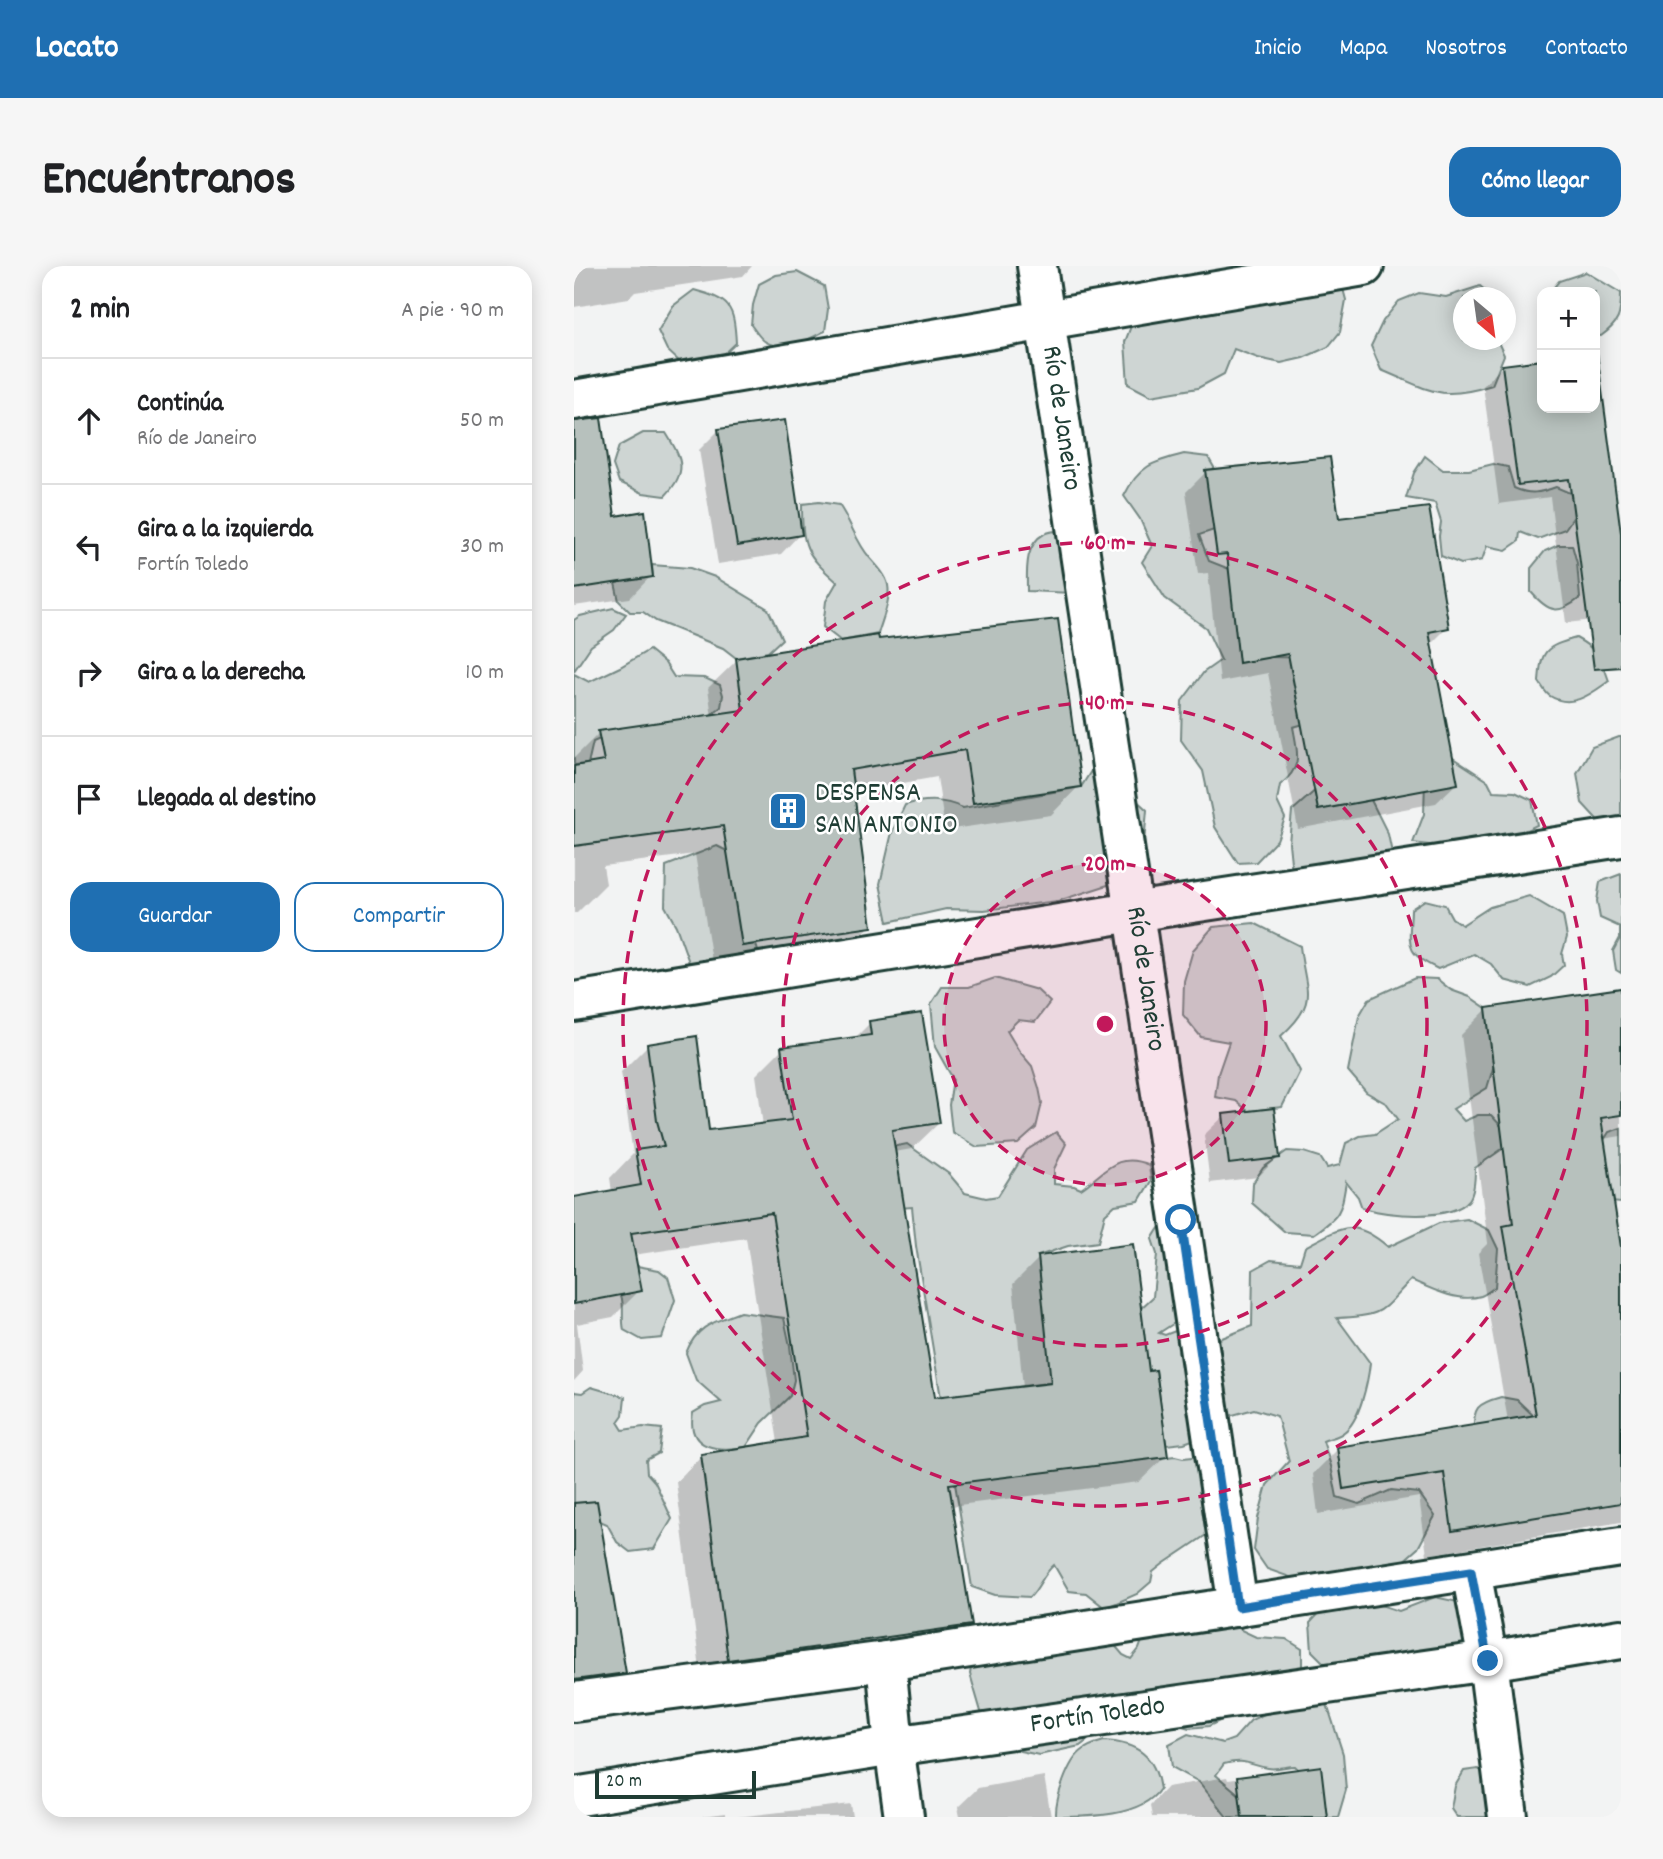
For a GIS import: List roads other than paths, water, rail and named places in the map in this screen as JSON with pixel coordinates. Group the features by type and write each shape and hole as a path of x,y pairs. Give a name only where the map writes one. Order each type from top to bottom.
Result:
{"street":[{"name":"Río de Janeiro","path":"1037,266 1238,1607"},
{"path":"574,400 1364,266"},
{"path":"574,1002 1133,912 1621,838"},
{"path":"574,1702 887,1661 1621,1547"},
{"path":"1471,1571 1488,1661 1508,1817"},
{"name":"Fortín Toledo","path":"574,1797 894,1746 1488,1661 1621,1639"},
{"path":"887,1661 894,1746 904,1817"}],"place":[{"name":"DESPENSA SAN ANTONIO","path":"788,811"}]}
